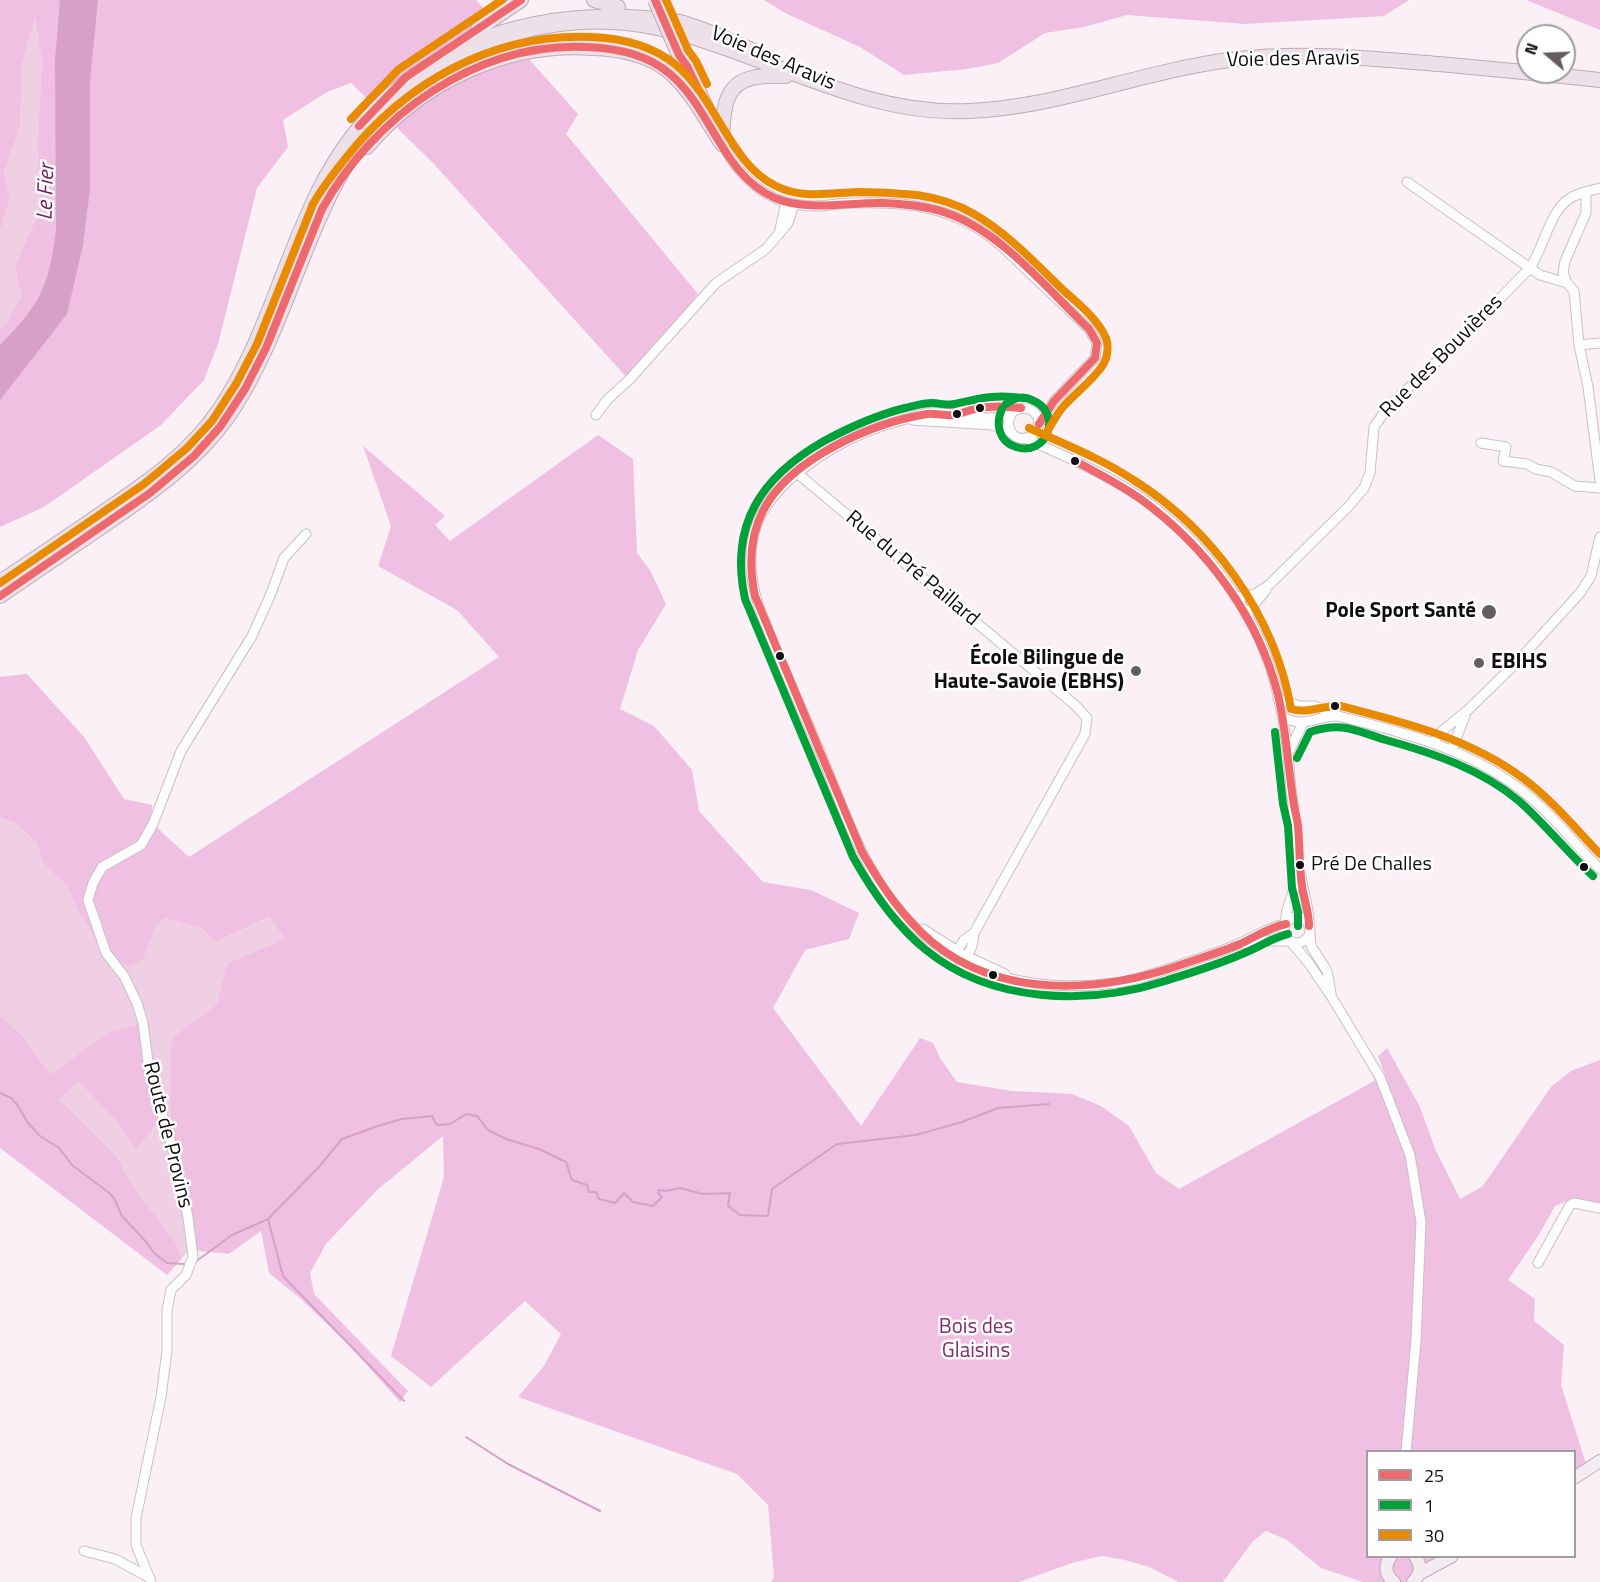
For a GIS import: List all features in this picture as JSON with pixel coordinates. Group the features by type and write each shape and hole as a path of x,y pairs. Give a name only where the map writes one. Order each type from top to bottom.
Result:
{"highway":[{"path":"443,52 521,0"},
{"path":"594,0 663,19"},
{"path":"655,0 722,144"},
{"name":"Voie des Aravis","path":"0,582 152,479 200,435 218,411 248,361 303,225 339,154 357,128 388,93 406,77 443,52 466,39 517,21 544,16 604,12 663,19 705,30 849,92"},
{"name":"Voie des Aravis","path":"0,596 142,500 177,473 217,431 236,405 258,363 326,202 371,128 401,96 431,73 481,45 520,32 544,26 586,22 656,28 880,102 915,108 967,111 1035,102 1207,63 1284,56 1392,60 1600,80"},
{"path":"326,202 369,145 403,112 442,84 488,63 547,49 603,48 627,52 652,61 677,80 722,144"},
{"path":"677,80 680,67 679,54"},
{"path":"722,144 724,106 736,86 756,76 797,76"}],"main road":[{"path":"1576,1477 1596,1465"},
{"path":"1390,1558 1386,1567 1392,1582"},
{"path":"1415,1580 1419,1563 1416,1558"},
{"path":"1419,1558 1424,1560 1435,1558"},
{"path":"1415,1580 1450,1558"}],"street":[{"path":"722,144 735,166 750,183 790,203 815,206 852,203 920,206 958,217 993,238 1089,329 1095,338 1097,349 1095,358 1054,401 1030,437 1020,438 992,425 904,420"},
{"path":"1407,182 1540,275 1567,282"},
{"name":"Rue des Bouvières","path":"1246,615 1269,585 1349,506 1364,488 1370,473 1374,427 1388,407 1448,351 1530,268 1559,208 1569,198 1600,188"},
{"path":"1587,192 1586,213 1565,261 1563,273 1574,291 1579,345 1597,433 1600,478"},
{"path":"596,415 607,400 629,380 716,283 759,255 778,236 788,223 790,203"},
{"path":"1579,345 1600,343"},
{"path":"1054,401 1031,410 1021,408 993,418 928,413 862,432 826,453 797,473 770,499 756,528 751,557 751,575 755,596 862,852 885,891 913,923 961,956 1013,978 1061,986 1117,983 1141,978 1239,944 1278,925 1286,924 1292,919 1306,920 1310,930 1304,942 1297,944 1265,941 1239,944"},
{"path":"1031,410 1037,416 1038,427 1048,450"},
{"path":"1012,413 1008,423 1012,433"},
{"path":"1025,438 1082,464 1120,485 1155,509 1194,543 1224,581 1246,615 1264,654 1278,699 1298,824 1302,886 1309,911 1311,946 1327,971 1331,996"},
{"path":"1481,443 1506,447 1503,461 1527,464 1536,469 1551,472 1575,486 1600,488"},
{"name":"Rue du Pré Paillard","path":"797,473 1075,705 1087,718 1085,734 974,933 964,940 961,956"},
{"name":"Route de Provins","path":"150,1580 136,1545 136,1518 161,1397 167,1352 167,1310 171,1290 186,1275 193,1257 188,1217 176,1160 149,1070 137,1003 124,976 106,953 88,900 93,883 102,867 141,845 153,824 181,751 252,636 284,558 306,534"},
{"path":"1433,742 1519,660 1581,593 1591,576 1600,537"},
{"name":"Rue des Bouvières","path":"1235,598 1255,594 1269,585"},
{"path":"1278,699 1300,706 1315,706 1338,716 1452,748 1500,775 1541,806 1600,869"},
{"path":"1282,717 1300,706"},
{"path":"1452,748 1461,721 1469,709"},
{"path":"1282,717 1303,723 1326,716 1338,716"},
{"path":"1288,753 1303,723"},
{"path":"1293,803 1292,824 1297,875 1295,890 1285,914 1284,932 1331,996 1380,1077 1410,1155 1417,1187 1420,1222 1416,1340 1406,1450"},
{"path":"1538,1263 1570,1205 1574,1203 1600,1208"},
{"path":"84,1551 116,1559 150,1580"}],"shaded area":[{"path":"60,0 98,0 90,81 90,189 83,245 67,314 0,400 0,345 25,318 41,293 50,265 56,229 55,60"},
{"path":"35,19 42,62 41,207 15,266 21,296 7,323 0,329 0,231 10,198 4,173 20,127 22,64"},
{"path":"0,817 15,823 36,842 43,863 67,886 76,907 144,958 156,925 165,918 201,928 215,942 271,917 285,939 227,963 217,1004 173,1039 170,1052 170,1072 190,1250 182,1258 175,1241 134,1188 117,1157 59,1099 79,1082 118,1123 137,1149 108,1033 50,1074 25,1039 0,1015"}],"green space":[{"path":"0,0 476,0 578,114 566,134 698,294 629,380 433,163 351,83 327,92 283,120 288,147 257,188 218,344 204,380 161,425 44,507 0,527 0,329 7,323 21,296 15,266 41,207 38,145 42,62 35,19 22,64 20,127 4,173 10,198 0,231"},
{"path":"764,0 1409,0 1384,16 1245,24 1127,15 1084,27 1045,33 998,63 967,69 904,75 860,47 787,14"},
{"path":"1526,0 1600,0 1600,30"},
{"name":"Bois des Glaisins","path":"598,435 633,459 637,553 650,570 666,604 638,650 620,709 654,726 692,770 699,811 763,882 811,890 859,913 849,939 805,950 773,1008 861,1126 920,1038 933,1043 940,1058 957,1082 1012,1091 1072,1094 1101,1106 1129,1126 1156,1173 1179,1189 1385,1075 1378,1056 1387,1048 1420,1107 1436,1151 1460,1199 1483,1186 1551,1087 1571,1071 1600,1060 1600,1205 1571,1199 1555,1206 1540,1233 1508,1280 1535,1299 1534,1321 1564,1345 1561,1385 1588,1470 1576,1477 1576,1450 1366,1450 1366,1558 1450,1558 1412,1582 1363,1582 1321,1568 1287,1540 1266,1531 1253,1541 1223,1582 1179,1582 1149,1567 1102,1556 1075,1562 1019,1582 771,1582 774,1577 768,1505 737,1474 518,1397 544,1366 561,1334 525,1301 431,1387 391,1356 444,1177 443,1136 377,1190 326,1244 310,1273 314,1294 408,1391 400,1402 350,1346 300,1298 269,1273 261,1231 229,1254 190,1250 171,1138 170,1052 173,1038 217,1004 227,963 285,939 270,917 215,942 201,928 165,918 156,925 144,958 129,967 106,953 76,907 67,886 43,863 36,842 15,823 0,817 0,677 27,674 84,737 124,799 152,805 153,824 189,857 499,657 457,610 378,566 391,526 363,446 445,516 435,525 450,541"},
{"path":"0,1015 25,1039 50,1074 108,1033 143,1023 162,1115 136,1150 118,1123 79,1082 59,1099 117,1157 134,1188 175,1241 182,1258 167,1275 0,1148"}],"waterway":[{"path":"0,1093 11,1098 40,1136 59,1148 72,1165 114,1198 122,1216 154,1253 167,1263 184,1264"},
{"path":"195,1262 232,1235 268,1219 317,1169 342,1139 402,1119 432,1116 437,1125 450,1124 466,1114 477,1116 488,1130 566,1162 572,1180 587,1185 589,1192 596,1192 599,1199 615,1203 624,1193 633,1202 653,1206 662,1197 658,1193 659,1190 680,1188 703,1194 730,1193 728,1206 740,1215 768,1216 772,1189 837,1144 916,1135 962,1122 998,1108 1049,1104"},
{"path":"268,1219 283,1276 404,1401"},
{"path":"466,1437 508,1464 600,1511"}],"transit line":[{"name":"30","path":"351,119 399,69 502,0"},
{"name":"25","path":"359,126 406,77 521,0"},
{"name":"25","path":"655,0 679,55 698,89"},
{"name":"30","path":"666,0 688,50 707,84"},
{"name":"30","path":"0,583 144,484 187,448 212,421 236,384 257,344 313,204 336,170 368,132 422,86 452,68 485,54 518,44 553,38 613,39 635,44 667,58 690,79 747,163 760,176 776,186 805,194 872,192 924,196 961,207 998,230 1086,310 1106,339 1107,353 1101,368 1063,407 1048,430"},
{"name":"25","path":"0,596 150,493 194,456 220,427 245,389 266,348 322,209 344,175 370,144 399,116 432,91 468,72 506,57 545,49 586,47 609,49 631,53 661,67 684,88 697,105 742,174 757,188 775,198 801,205 883,203 927,208 952,215 990,236 1025,265 1089,329 1097,343 1095,358 1054,401 1039,424"},
{"name":"1","path":"1002,409 999,421 1000,432 1010,445 1027,448 1036,446 1043,440 1048,432 1049,423 1042,406 1021,397 1006,404"},
{"name":"1","path":"1023,398 980,398 952,405 922,404 884,414 854,426 824,441 783,470 767,487 746,526 741,572 745,599 853,857 885,907 904,930 926,950 952,968 980,981 1010,990 1041,995 1072,996 1135,989 1213,965 1288,934"},
{"name":"25","path":"1021,408 993,406 954,415 927,414 858,435 834,446 792,475 775,492 758,521 752,553 755,596 862,852 893,900 932,942 959,961 989,974 1020,982 1085,985 1117,981 1149,974 1225,950 1286,924"},
{"name":"30","path":"1029,428 1120,471 1161,499 1213,549 1236,577 1271,640 1283,674 1291,709 1341,706 1413,726 1482,753 1535,787 1600,854"},
{"name":"25","path":"1075,461 1142,500 1188,539 1227,586 1258,638 1281,708 1298,826 1301,878 1309,926"},
{"name":"1","path":"1297,758 1310,732 1340,727 1456,763 1489,780 1519,801 1593,876"},
{"name":"1","path":"1275,732 1283,804 1288,826 1292,888 1298,912 1298,926"}],"place":[{"name":"Pole Sport Santé","path":"1489,612"},
{"name":"EBIHS","path":"1479,663"},
{"name":"École Bilingue de Haute-Savoie (EBHS)","path":"1136,671"},
{"name":"Pré De Challes","path":"1300,865"}],"water label":[{"name":"Le Fier","path":"47,192"}]}
